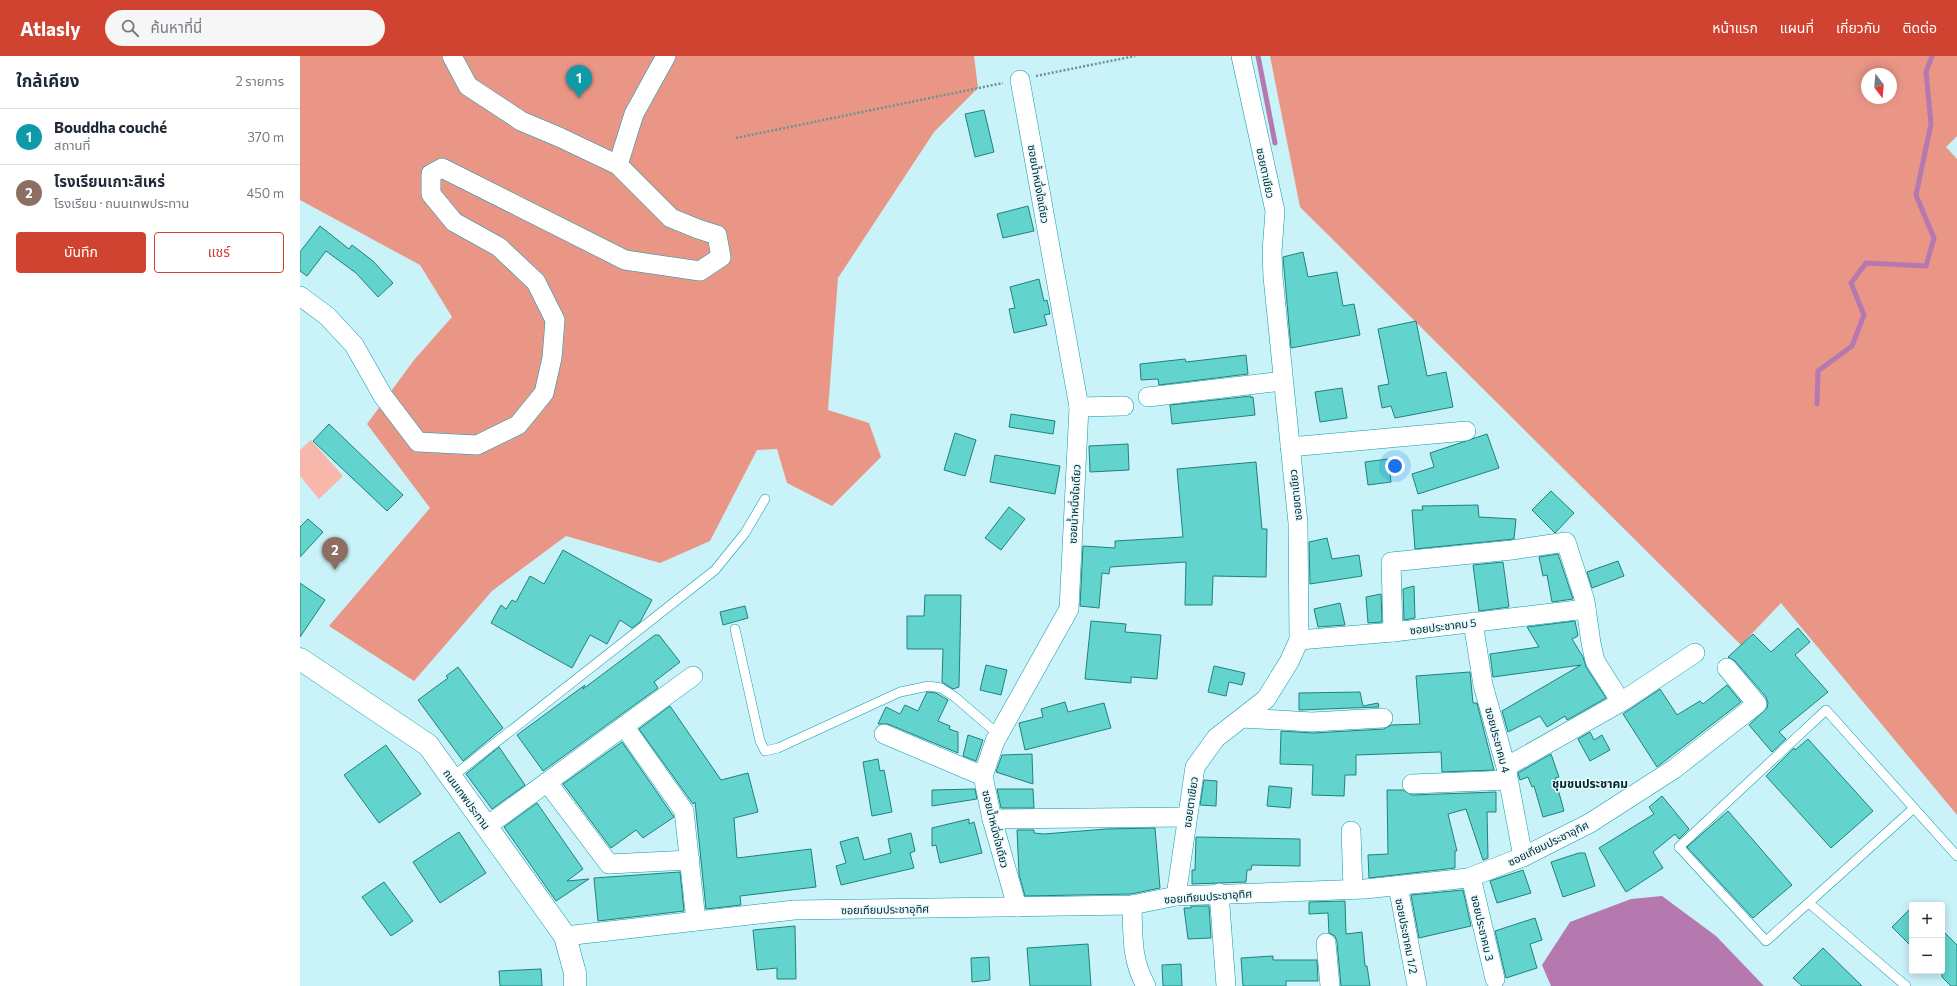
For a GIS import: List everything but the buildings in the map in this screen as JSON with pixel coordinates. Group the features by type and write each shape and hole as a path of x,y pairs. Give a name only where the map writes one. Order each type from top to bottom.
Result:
{"street":[{"path":"300,296 326,316 354,345 383,396 418,442 477,445 518,425 544,393 552,358 554,320 536,282 526,272 499,247 454,222 431,194 431,174 442,168 626,260 700,271 721,257 717,235 698,230 671,218 644,189 618,165 515,117 468,86 452,56"},
{"path":"618,165 634,114 666,56"},
{"name":"ซอยตาเขียว","path":"1176,896 1195,767 1216,738 1266,699 1289,662 1299,640 1298,523 1273,277 1272,252 1275,211 1241,56"},
{"name":"ซอยน้ำหนึ่งใจเดียว","path":"1017,908 992,819 983,776 999,736 1069,609 1079,407 1020,80"},
{"path":"1148,397 1283,381"},
{"path":"1079,407 1124,406"},
{"path":"1290,447 1466,431"},
{"path":"1393,632 1391,562 1512,550 1566,542 1580,581 1585,601 1595,661 1621,702"},
{"name":"ซอยประชาคม 5","path":"1299,640 1393,632 1586,609"},
{"name":"ซอยประชาคม 4","path":"1473,622 1483,685 1507,774 1523,858"},
{"path":"1412,784 1507,774 1696,653"},
{"name":"ถนนเทพประทาน","path":"300,659 428,745 565,936 575,973 575,986"},
{"name":"ซอยเทียมประชาอุทิศ","path":"565,936 794,910 1017,908 1132,905 1176,896 1219,893 1353,889 1398,886 1470,877 1523,858 1590,824 1674,769 1757,704 1727,668"},
{"path":"487,826 693,676"},
{"path":"1242,718 1312,722 1384,718"},
{"path":"624,726 684,811 696,921"},
{"path":"884,734 983,776"},
{"path":"547,782 609,864 690,860"},
{"path":"992,819 1187,817"},
{"path":"1351,831 1353,889"},
{"name":"ซอยประชาคม 3","path":"1470,877 1495,979"},
{"name":"ซอยประชาคม 1/2","path":"1398,886 1416,986"},
{"path":"1219,893 1226,986"},
{"path":"1132,905 1134,959 1146,986"},
{"path":"1326,943 1330,986"}],"lane":[{"path":"452,778 714,570 745,533 766,499"},
{"path":"735,629 760,741 765,751 778,748 900,692 929,686 941,688 956,697 999,736"},
{"path":"1914,808 1766,941 1678,848 1826,710 1914,808 1957,856"},
{"path":"1809,903 1906,986"}],"path":[{"path":"736,138 1135,56"}],"shaded area":[{"path":"300,56 974,56 978,88 934,132 838,278 828,410 869,423 881,457 832,506 787,483 777,449 757,450 710,541 660,563 566,536 492,591 414,681 329,626 430,508 367,424 414,360 452,317 420,265 300,200"},
{"path":"1270,56 1957,56 1957,136 1946,147 1957,159 1957,815 1781,603 1741,645 1300,207"},
{"path":"311,440 343,476 319,499 300,476 300,450"},
{"path":"1662,896 1716,936 1764,986 1551,986 1542,965 1570,922 1631,899"}],"waterway":[{"path":"1258,56 1275,143"},
{"path":"1817,404 1818,371 1852,346 1864,315 1851,283 1866,263 1926,266 1934,238 1916,195 1931,124 1926,72 1932,56"}],"place":[{"name":"Bouddha couché","path":"579,98"},
{"name":"โรงเรียนเกาะสิเหร่","path":"335,570"}],"district":[{"name":"ชุมชนประชาคม","path":"1590,783"}]}
